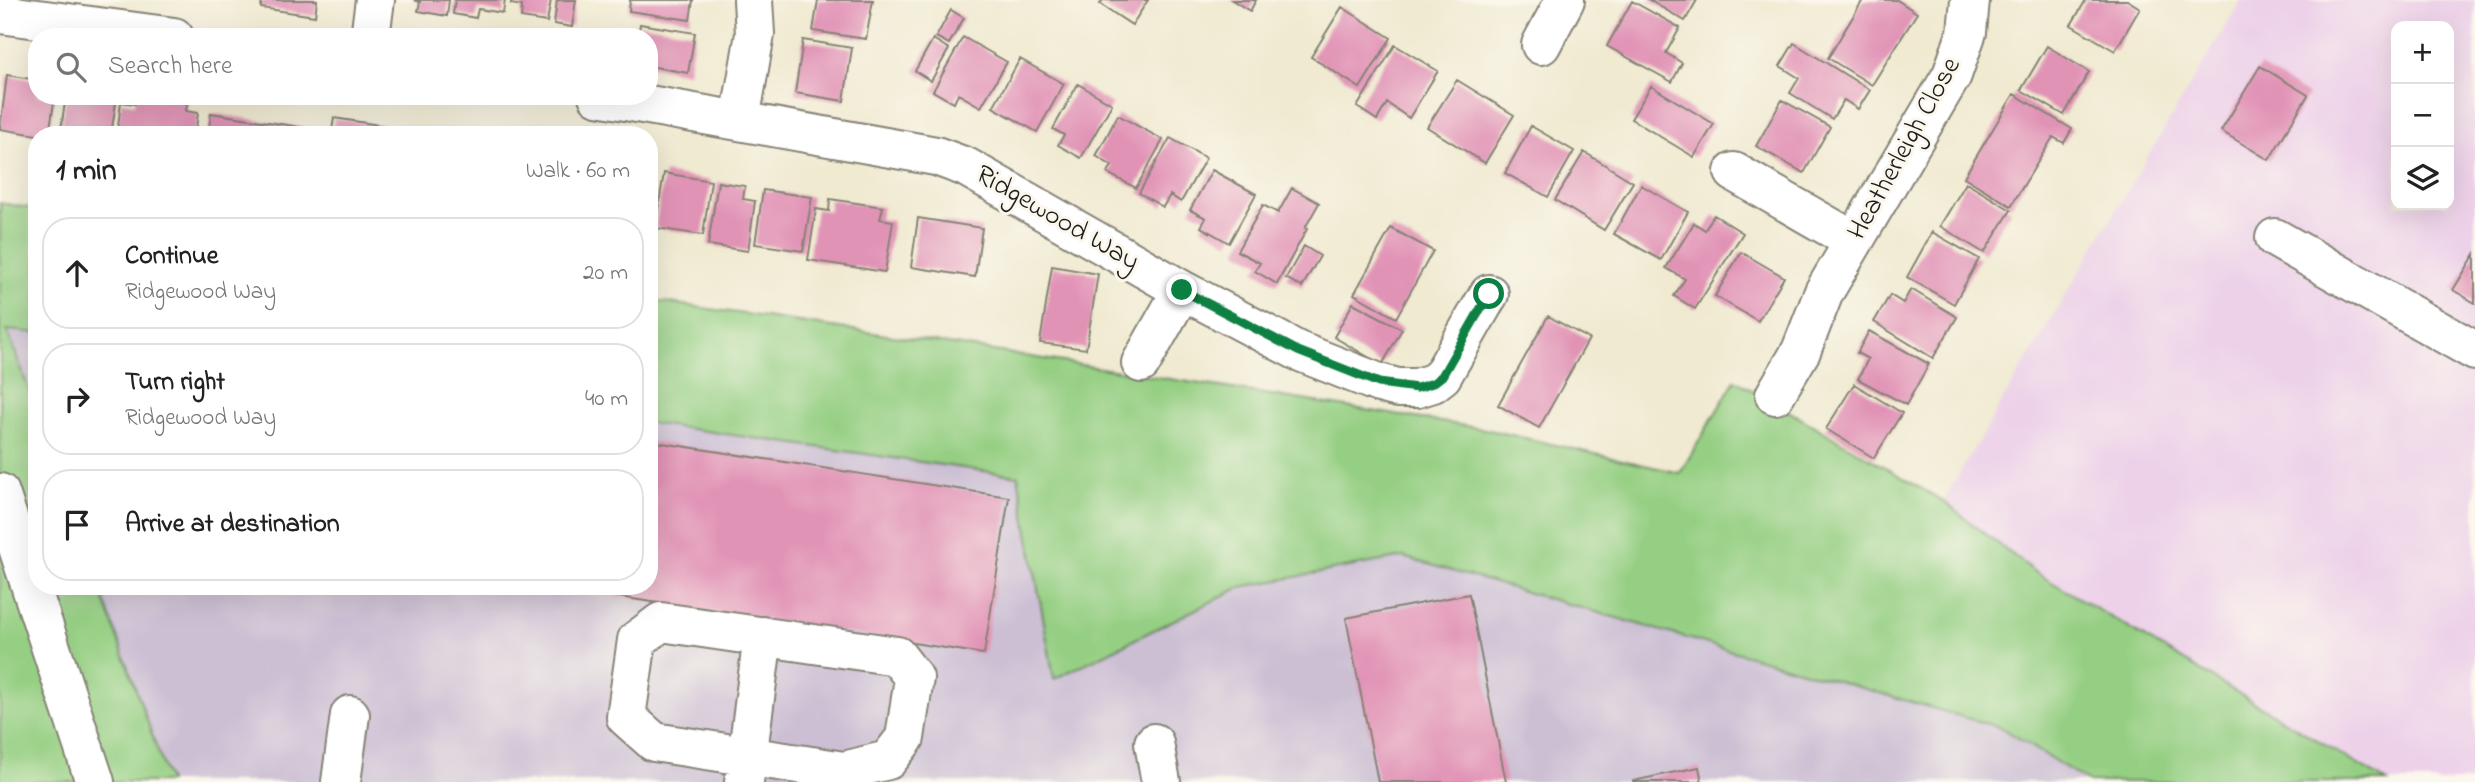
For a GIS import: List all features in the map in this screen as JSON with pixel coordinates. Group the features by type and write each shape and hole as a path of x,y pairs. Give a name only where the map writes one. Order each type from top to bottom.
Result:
{"street":[{"path":"371,28 375,0"},
{"path":"740,120 755,34 753,0"},
{"path":"1541,46 1565,0"},
{"name":"Heatherleigh Close","path":"1775,395 1801,351 1824,292 1952,75 1967,32 1970,0"},
{"path":"0,14 106,28"},
{"name":"Ridgewood Way","path":"651,105 936,156 966,167 1182,290 1298,351 1379,383 1417,388 1433,383 1442,376 1489,294"},
{"path":"1734,172 1854,241"},
{"path":"2275,238 2475,351"},
{"path":"1141,363 1182,290"},
{"path":"0,493 28,579"},
{"path":"33,595 94,782"},
{"path":"661,622 898,656 914,678 905,738 888,760 844,771 746,768 654,742 626,717 637,640 661,622"},
{"path":"746,768 764,636"},
{"path":"341,782 350,715"},
{"path":"1154,743 1161,782"}],"shaded area":[{"path":"2241,0 2475,0 2475,782 2387,782 2035,572 1943,501"},
{"path":"7,329 28,332 28,387"},
{"path":"658,424 1018,476 1054,678 1241,587 1403,557 2002,728 2089,782 169,782 102,595 658,595"}],"green space":[{"path":"0,203 28,208 28,332 7,330 28,387 28,595 102,595 169,782 0,782"},
{"path":"658,301 975,348 1485,429 1680,473 1735,380 1943,501 2035,572 2387,782 2089,782 2002,728 1403,557 1241,587 1054,679 1018,476 658,424"}],"building":[{"path":"262,0 317,0 315,16 261,8"},
{"path":"414,0 449,0 447,16 418,11 420,2"},
{"path":"455,0 505,0 503,13 478,9 476,18 453,14"},
{"path":"511,0 551,0 547,22 521,18 522,6 511,4"},
{"path":"557,0 576,0 572,27 554,24"},
{"path":"630,0 693,0 690,20 629,11"},
{"path":"818,0 873,0 866,39 813,31"},
{"path":"1103,0 1148,0 1132,25 1100,4"},
{"path":"1232,0 1256,0 1250,11"},
{"path":"1649,0 1697,0 1685,21"},
{"path":"1863,0 1897,0 1917,13 1872,85 1828,58"},
{"path":"2086,0 2127,0 2140,8 2115,51 2071,25"},
{"path":"1632,1 1680,28 1666,53 1682,63 1672,82 1607,46"},
{"path":"1342,7 1391,38 1360,88 1311,57"},
{"path":"951,10 964,18 949,44 936,37"},
{"path":"640,24 695,33 688,73 658,68 658,28 639,28"},
{"path":"963,37 1007,62 981,107 958,94 954,103 933,91"},
{"path":"933,39 949,49 931,81 915,71"},
{"path":"803,40 852,48 844,101 795,93"},
{"path":"1794,43 1870,90 1858,109 1844,100 1832,119 1790,93 1799,78 1780,66"},
{"path":"1395,45 1438,71 1409,118 1387,103 1377,120 1357,107"},
{"path":"2047,46 2089,72 2064,115 2021,90"},
{"path":"1020,59 1064,84 1037,132 993,107"},
{"path":"2260,66 2308,95 2269,160 2221,131"},
{"path":"7,75 28,78 28,105 54,105 50,126 28,126 28,134 0,129"},
{"path":"1457,80 1514,115 1485,163 1427,127"},
{"path":"1078,84 1112,104 1081,158 1058,145 1064,135 1053,129"},
{"path":"1651,86 1714,124 1694,157 1631,119"},
{"path":"2014,94 2072,129 2064,143 2053,137 2011,206 1964,177"},
{"path":"1782,100 1830,127 1804,173 1756,146"},
{"path":"65,105 116,105 112,126 61,126"},
{"path":"121,105 187,105 186,111 198,113 196,126 118,126"},
{"path":"211,113 294,126 209,126"},
{"path":"1118,115 1163,140 1136,188 1107,173 1112,166 1096,156"},
{"path":"334,118 386,126 333,126"},
{"path":"1531,126 1574,151 1548,197 1505,173"},
{"path":"1170,138 1206,158 1181,202 1170,195 1163,207 1139,193"},
{"path":"1584,152 1633,182 1604,230 1555,200"},
{"path":"1212,170 1256,194 1229,243 1201,227 1206,218 1190,210"},
{"path":"664,173 711,181 703,235 658,228"},
{"path":"718,182 745,186 743,199 755,201 748,251 708,245"},
{"path":"1966,183 2011,210 1984,253 1940,226"},
{"path":"1641,185 1688,212 1661,260 1614,234"},
{"path":"1292,188 1319,203 1277,284 1255,271 1260,263 1237,251 1263,205 1278,213"},
{"path":"763,190 812,197 803,251 755,244"},
{"path":"830,199 883,207 880,219 893,221 885,272 808,260 816,209 829,211"},
{"path":"1714,215 1743,233 1695,309 1674,296 1685,279 1666,268 1694,223 1705,230"},
{"path":"918,218 982,228 975,277 911,267"},
{"path":"1391,228 1433,251 1396,318 1354,294"},
{"path":"1932,232 1979,259 1954,304 1907,277"},
{"path":"1304,246 1320,256 1302,287 1286,278"},
{"path":"1741,252 1784,277 1758,321 1715,296"},
{"path":"2475,254 2475,303 2453,290"},
{"path":"1052,266 1098,274 1086,349 1040,343"},
{"path":"1911,289 1957,317 1933,358 1874,322 1890,295 1903,303"},
{"path":"1353,303 1402,329 1382,365 1334,337"},
{"path":"1548,316 1589,339 1539,428 1498,405"},
{"path":"1869,331 1929,364 1906,405 1858,379 1868,359 1857,353"},
{"path":"1854,384 1902,413 1874,458 1826,429"},
{"path":"658,442 1009,497 984,654 607,595 658,595"},
{"path":"1469,594 1506,782 1378,782 1346,618"},
{"path":"1699,767 1702,782 1633,782 1633,781"}],"route":[{"path":"1182,290 1298,351 1379,383 1417,388 1433,383 1442,376 1489,294"}]}
